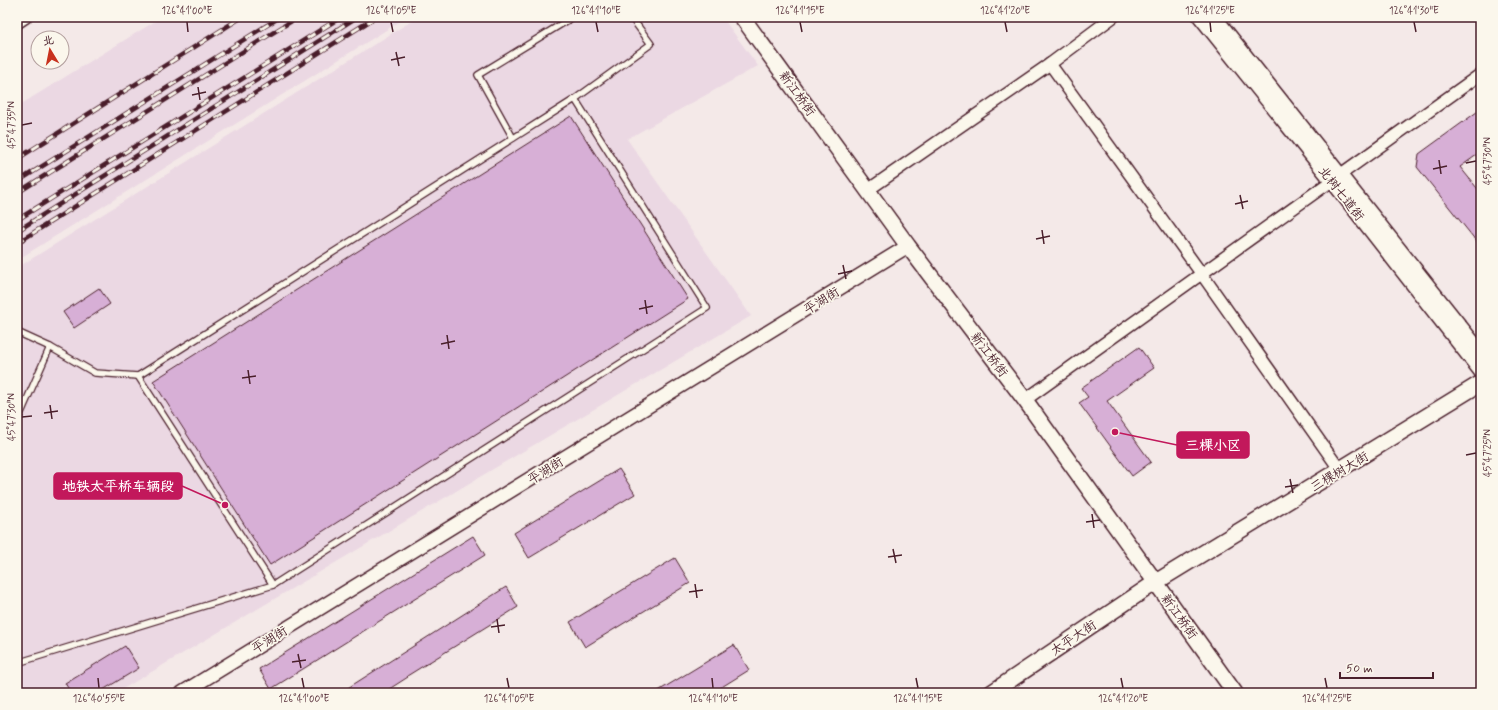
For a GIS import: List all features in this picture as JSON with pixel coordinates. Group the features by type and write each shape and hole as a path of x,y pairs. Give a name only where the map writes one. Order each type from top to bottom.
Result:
{"main road":[{"name":"新江桥街","path":"742,17 908,246 1025,400 1235,693"},
{"name":"三棵树大街","path":"1156,582 1481,384"},
{"name":"太平大街","path":"991,693 1156,582"}],"street":[{"path":"17,23 26,17"},
{"path":"868,190 1050,64 1113,17"},
{"name":"北树七道街","path":"1200,17 1481,352"},
{"name":"北树七道街","path":"1215,17 1481,372"},
{"path":"1050,64 1202,273 1340,470"},
{"path":"1025,400 1481,74"},
{"name":"平湖街","path":"182,693 908,246"}],"lane":[{"path":"513,138 478,75 573,17"},
{"path":"17,332 50,347 95,373 138,376 576,99 651,44 631,17"},
{"path":"17,663 273,585 707,308 576,99"},
{"path":"17,422 50,347"},
{"path":"138,376 273,585"}],"shaded area":[{"path":"162,17 407,17 17,260 17,94 23,103"},
{"path":"418,17 722,17 758,66 627,139 751,316 116,693 17,693 17,268"}],"building":[{"path":"1481,109 1481,152 1460,167 1481,193 1481,247 1417,167 1419,154"},
{"path":"571,116 688,299 270,565 153,381"},
{"path":"99,288 110,304 74,328 63,312"},
{"path":"1139,347 1154,368 1107,401 1151,462 1132,476 1079,403 1088,397 1081,388"},
{"path":"619,469 635,494 529,558 514,533"},
{"path":"473,536 485,555 271,689 259,669"},
{"path":"675,558 690,583 585,647 570,622"},
{"path":"506,587 518,607 407,676 408,677 383,693 340,693"},
{"path":"734,645 749,670 712,693 655,693"},
{"path":"125,646 139,668 98,693 71,693 65,683"}],"railway":[{"path":"17,159 242,17"},
{"path":"17,182 280,17"},
{"path":"17,193 298,17"},
{"path":"17,220 341,17"},
{"path":"17,231 357,17"},
{"path":"17,243 376,17"}],"place":[{"name":"三棵小区","path":"1115,432"},
{"name":"地铁太平桥车辆段","path":"225,505"}]}
